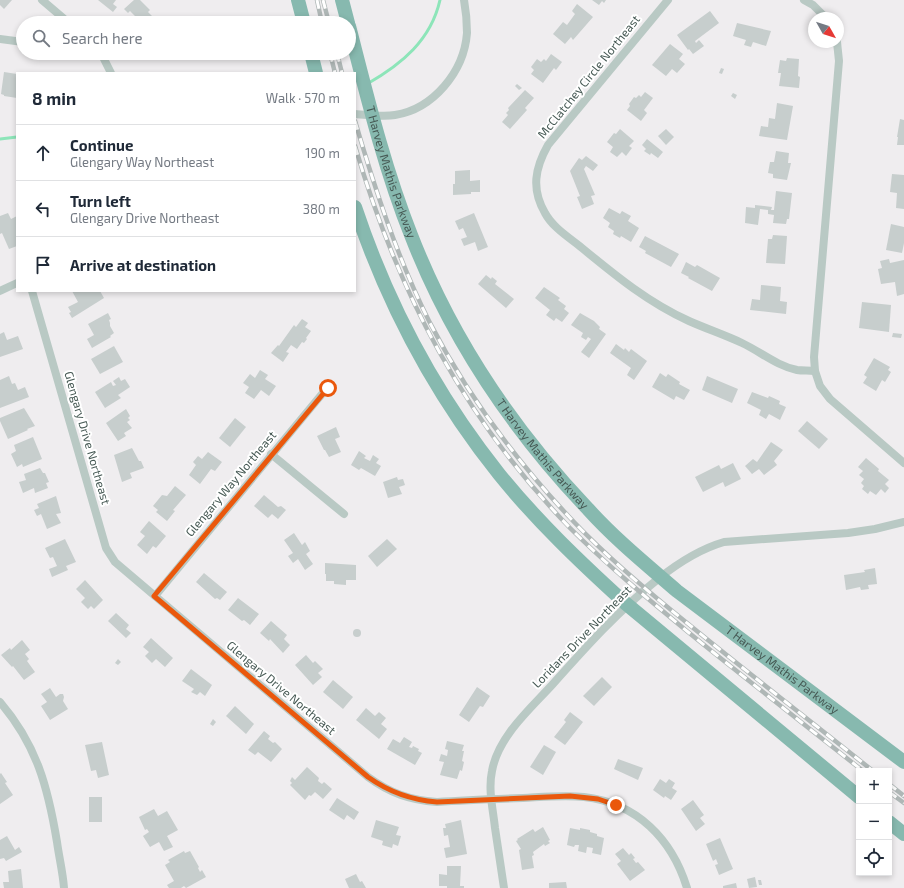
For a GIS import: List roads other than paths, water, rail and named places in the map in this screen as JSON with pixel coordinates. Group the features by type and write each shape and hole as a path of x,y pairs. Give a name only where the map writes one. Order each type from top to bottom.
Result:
{"highway":[{"path":"298,0 302,16"},
{"name":"T Harvey Mathis Parkway","path":"342,0 347,16"},
{"name":"T Harvey Mathis Parkway","path":"356,52 372,115 395,190 411,235 446,312 465,347 509,417 560,480 618,539 677,590 904,762"},
{"path":"313,60 316,72"},
{"path":"356,210 371,251 389,292 428,368 450,405 475,442 514,491 558,540 589,570 648,622 856,795"},
{"path":"892,824 904,834"}],"street":[{"path":"42,0 61,16"},
{"path":"356,114 394,115 417,107 438,93 454,73 464,50 467,17 464,0"},
{"name":"McClatchey Circle Northeast","path":"668,0 548,145 540,158 537,172 536,185 538,199 545,214 555,226 617,277 650,300 689,321 742,343 781,365 798,370 815,371"},
{"path":"804,0 813,5 820,12"},
{"path":"0,39 16,41"},
{"path":"838,48 839,61 814,357 815,371 820,386 830,399 904,463"},
{"path":"104,60 110,72"},
{"path":"0,291 16,283"},
{"name":"Glengary Drive Northeast","path":"32,292 106,548 115,562 368,777 382,787 400,796 423,801 570,796 598,799 616,805 633,814 648,825 663,840 674,855 682,872 687,888"},
{"name":"Glengary Way Northeast","path":"154,596 271,454 328,388"},
{"path":"271,454 344,514"},
{"name":"Loridans Drive Northeast","path":"504,888 491,799 492,772 496,758 503,744 521,720 584,649 629,604 659,578 694,554 711,546 737,540 804,537 848,533 875,529 904,522"},
{"path":"0,702 20,730 40,768 51,806 64,888"}],"waterway":[{"path":"367,84 392,68 413,50 430,27 440,0"},
{"path":"0,139 16,137"}],"railway":[{"path":"317,0 320,16"},
{"path":"323,0 327,16"},
{"path":"332,60 335,72"},
{"path":"339,60 342,72"},
{"path":"356,124 370,172 397,248 417,297 460,375 494,427 513,452 574,522 631,576 661,602 869,768"},
{"path":"356,149 372,200 392,252 414,302 438,350 466,397 497,442 532,486 570,528 628,582 710,650 859,768"},
{"path":"892,786 904,796"},
{"path":"892,794 904,803"}]}
